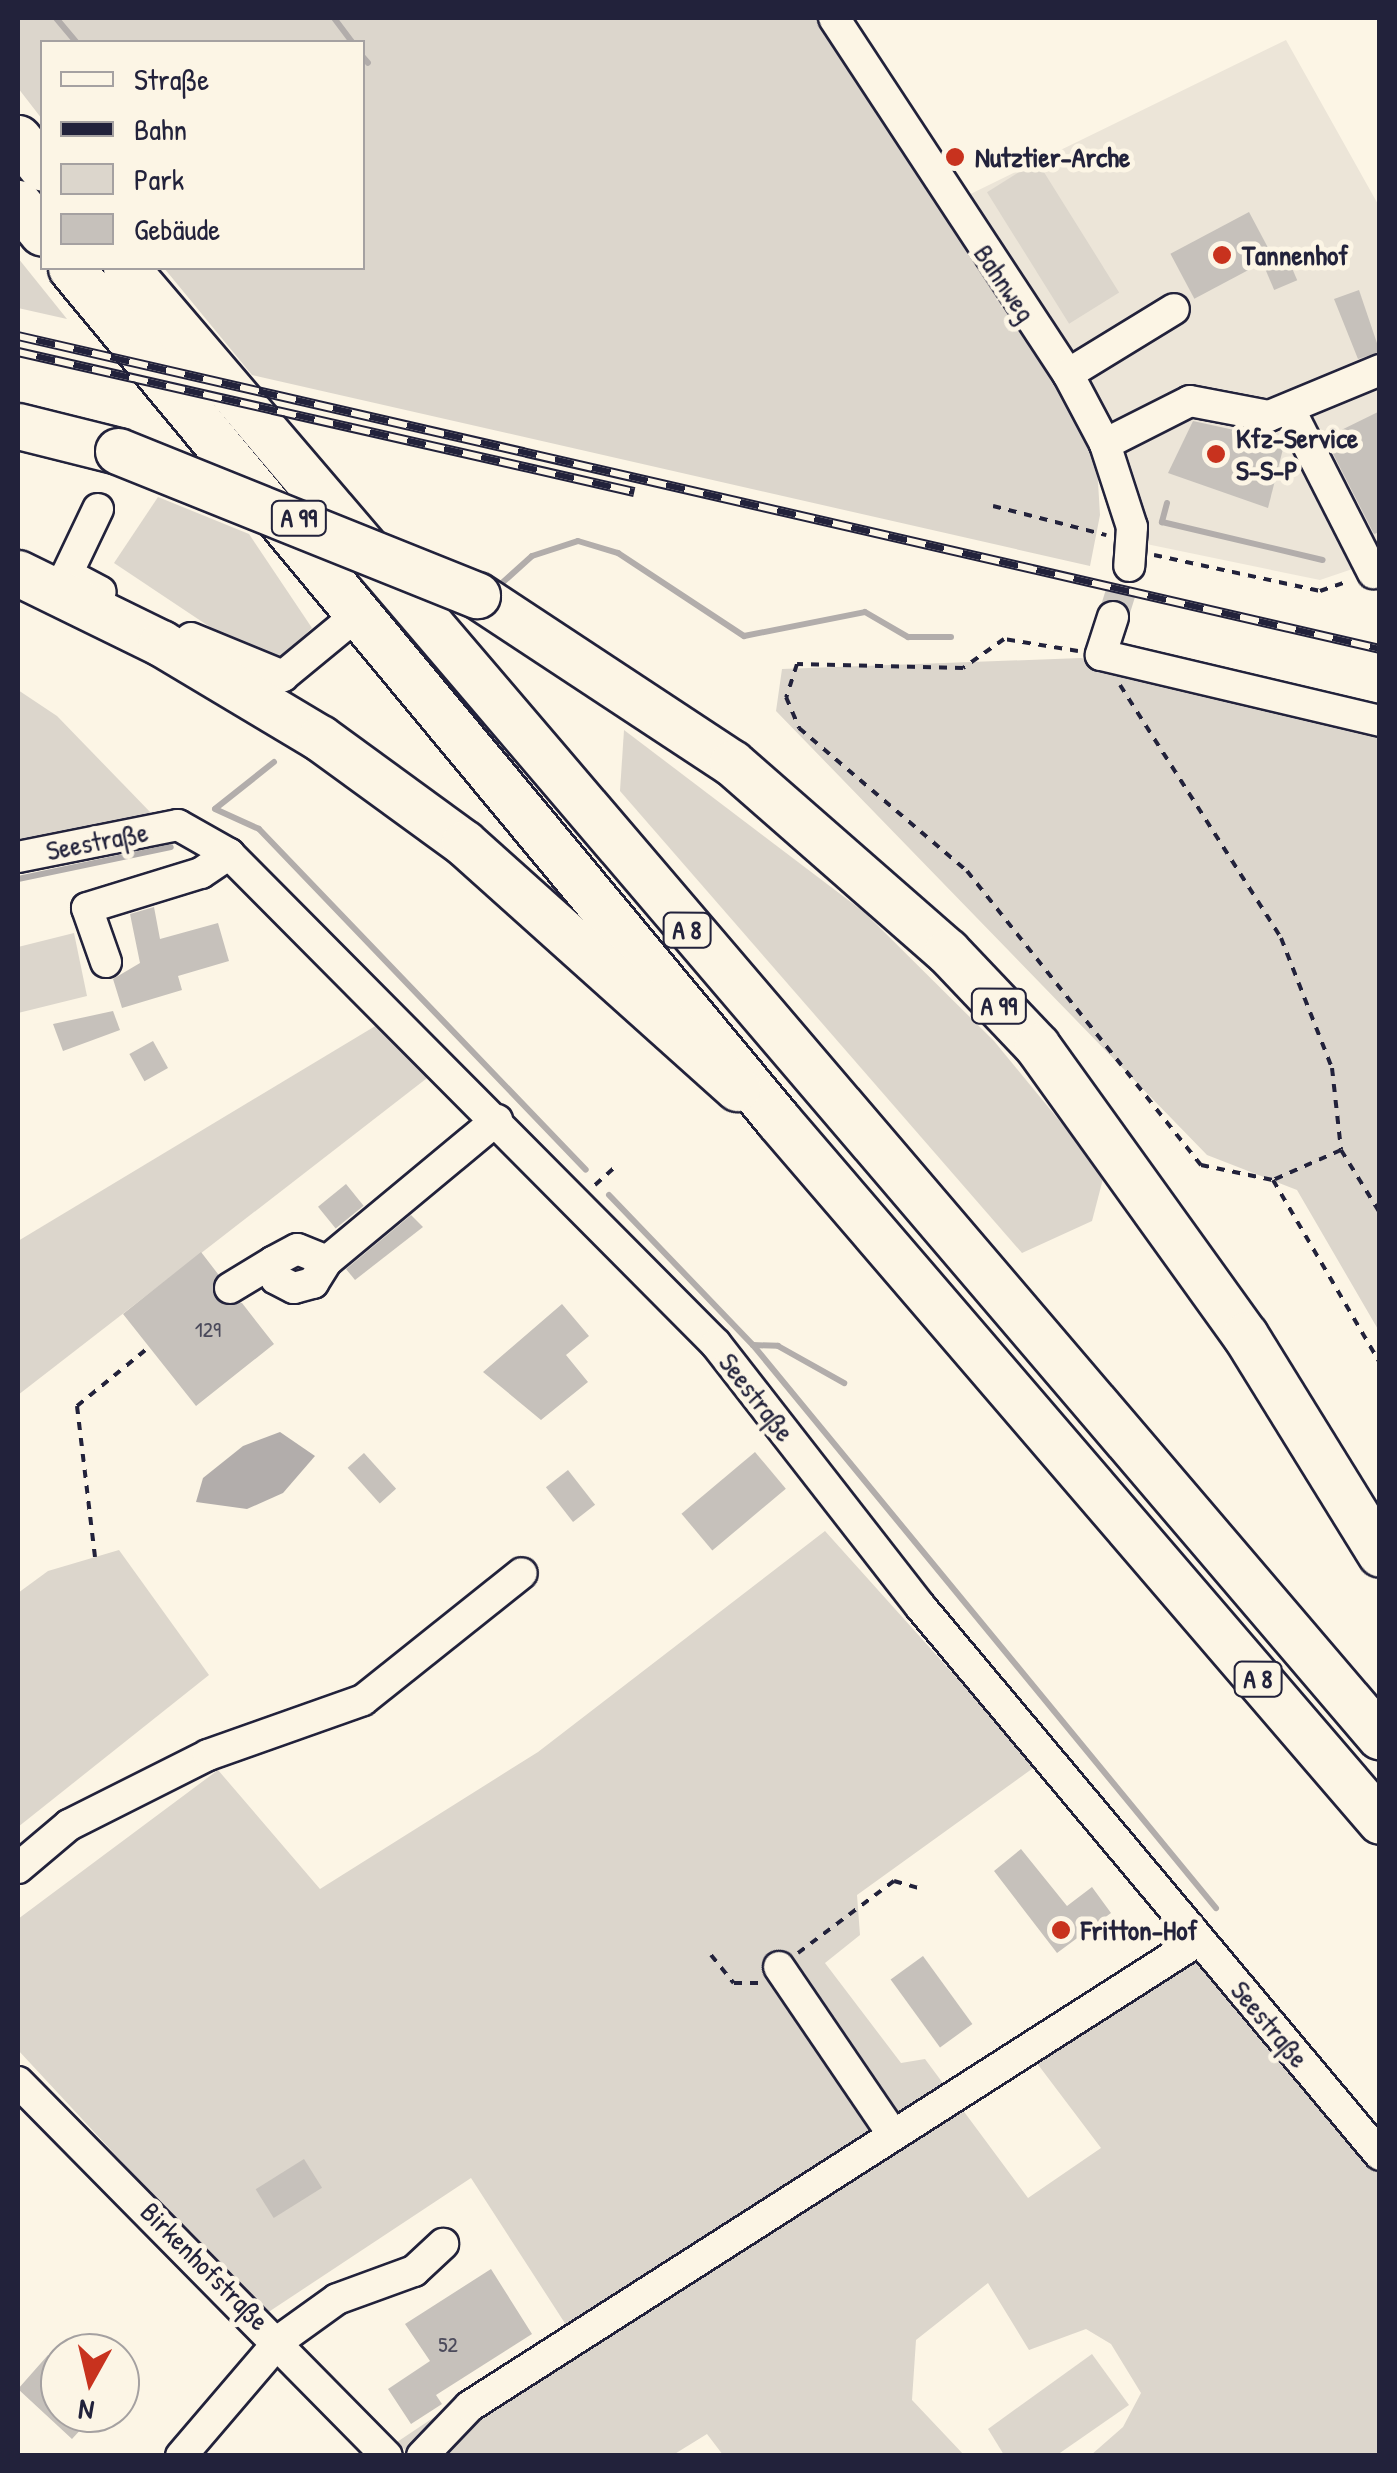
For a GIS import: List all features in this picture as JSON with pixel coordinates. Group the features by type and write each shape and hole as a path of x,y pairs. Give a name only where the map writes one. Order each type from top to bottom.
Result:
{"highway":[{"path":"18,138 40,166"},
{"path":"18,203 40,230"},
{"name":"A 8","path":"73,270 356,615 718,1037 778,1120 1380,1821"},
{"name":"A 8","path":"128,270 1380,1736"},
{"name":"A 99","path":"18,426 118,451 477,595 732,764 947,951 1037,1046 1246,1335 1380,1554"},
{"path":"18,573 161,642 320,738 464,843 690,1053 778,1120"}],"street":[{"name":"Bahnweg","path":"834,18 1068,374 1104,444 1130,552"},
{"path":"1068,374 1174,309"},
{"path":"1104,444 1190,401 1291,412 1380,370"},
{"path":"1291,412 1373,573"},
{"path":"98,509 67,574 262,674 304,666 356,615"},
{"path":"1113,617 1101,655 1380,721"},
{"name":"Seestraße","path":"18,857 178,825 229,854 476,1111 716,1344 1199,1940 1380,2155"},
{"path":"106,962 87,908 202,873 229,854"},
{"path":"230,1288 273,1262 276,1279 294,1288 313,1283 327,1261 476,1111"},
{"path":"18,1868 69,1826 208,1755 363,1700 522,1574"},
{"path":"422,2456 470,2406 1199,1940"},
{"path":"779,1967 893,2135"},
{"name":"Birkenhofstraße","path":"18,2082 280,2340 386,2456"},
{"path":"181,2456 280,2340 337,2299 414,2271 442,2244"}],"path":[{"path":"993,506 1130,552 1320,591"},
{"path":"1341,1150 1273,1180 1201,1165 967,871 799,728 786,697 797,664 963,668 1004,639 1101,655 1281,938 1332,1068 1341,1150 1380,1214"},
{"path":"1273,1180 1380,1363"},
{"path":"95,1557 77,1406 149,1348"},
{"path":"712,1955 734,1983 758,1983 894,1881 918,1888"}],"shaded area":[{"path":"1286,40 1379,206 1379,560 1320,580 1127,540 1096,449 944,207"},
{"path":"280,1432 315,1456 283,1493 247,1509 196,1502 203,1478 243,1446"}],"green space":[{"path":"18,18 823,18 1096,449 1100,515 1090,566 252,375 166,270 365,270 365,40 40,40 40,116 18,88"},
{"path":"1037,161 1119,292 1069,324 987,192"},
{"path":"18,258 67,319 18,308"},
{"path":"158,497 249,534 312,628 270,667 114,563"},
{"path":"1081,658 1379,731 1379,1331 1297,1190 1207,1155 776,711 782,669"},
{"path":"18,690 57,716 153,815 18,841"},
{"path":"624,730 864,912 994,1041 1104,1175 1092,1221 1022,1253 620,791"},
{"path":"74,933 87,996 18,1013 18,947"},
{"path":"387,1019 431,1075 18,1395 18,1241"},
{"path":"825,1531 1036,1766 857,1895 860,1935 825,1963 901,2063 925,2059 1028,2198 1101,2148 1030,2054 1189,1952 1379,2175 1379,2455 1091,2455 1123,2427 1141,2393 1111,2344 1086,2329 1029,2350 988,2283 916,2340 912,2400 964,2455 723,2455 707,2434 673,2455 410,2455 397,2442 568,2328 471,2178 264,2315 18,2050 18,1919 218,1770 320,1889 538,1752"},
{"path":"119,1550 209,1675 18,1827 18,1593 48,1571"},
{"path":"1092,2354 1129,2405 1057,2455 1004,2455 988,2429"}],"building":[{"name":"Tannenhof","path":"1249,212 1273,257 1194,299 1170,254"},
{"path":"1289,261 1297,280 1274,290 1266,271"},
{"path":"1359,290 1380,352 1358,359 1334,299"},
{"path":"1380,411 1380,532 1374,534 1325,438"},
{"path":"1193,421 1285,441 1268,508 1168,473"},
{"path":"154,907 160,939 218,923 229,961 178,976 182,990 122,1008 113,979 140,963 130,914"},
{"path":"113,1011 120,1030 63,1051 53,1024"},
{"path":"153,1041 168,1068 144,1081 129,1054"},
{"path":"346,1184 364,1206 336,1228 318,1207"},
{"path":"411,1215 423,1227 355,1280 346,1269"},
{"path":"201,1252 218,1274 215,1298 242,1303 274,1344 196,1406 123,1314"},
{"path":"562,1304 589,1336 566,1355 588,1382 541,1420 483,1372"},
{"path":"755,1452 786,1489 712,1550 681,1514"},
{"path":"364,1453 396,1489 380,1503 348,1468"},
{"path":"568,1470 595,1505 573,1522 546,1487"},
{"path":"1021,1849 1067,1906 1092,1887 1111,1913 1057,1953 994,1871"},
{"path":"923,1956 972,2024 940,2047 891,1980"},
{"path":"304,2159 322,2188 274,2218 256,2189"},
{"path":"491,2269 532,2334 436,2395 442,2404 411,2424 388,2389 430,2361 405,2324"},
{"path":"40,2364 40,2409 18,2389"}],"waterway":[{"path":"56,18 74,40"},
{"path":"334,18 350,40"},
{"path":"365,60 368,63"},
{"path":"1167,503 1162,522 1323,560"},
{"path":"502,583 532,556 578,541 618,553 744,636 865,612 908,637 951,637"},
{"path":"274,762 215,809 259,829 586,1170"},
{"path":"18,879 171,847"},
{"path":"609,1195 753,1345 778,1346 844,1383"},
{"path":"753,1345 1216,1908"}],"tunnel":[{"path":"1113,617 1129,566"}],"railway":[{"path":"18,336 1380,649"},
{"path":"18,352 634,492"}],"place":[{"name":"Nutztier-Arche","path":"955,157"},
{"name":"Tannenhof","path":"1222,255"},
{"name":"Kfz-Service S-S-P","path":"1216,454"},
{"name":"Fritton-Hof","path":"1061,1930"}]}
